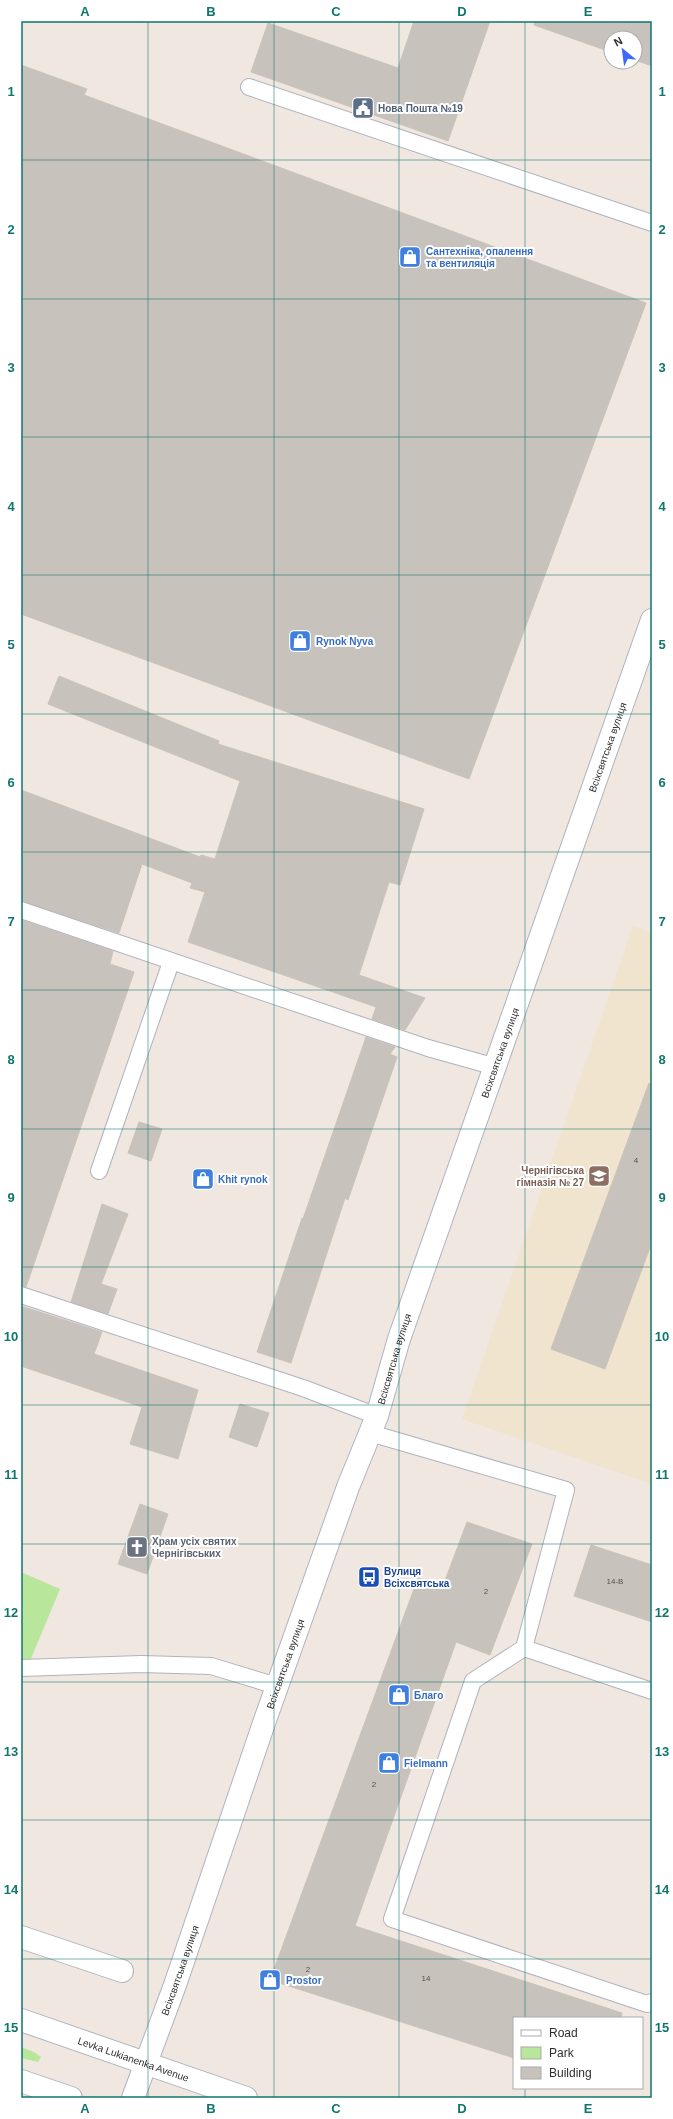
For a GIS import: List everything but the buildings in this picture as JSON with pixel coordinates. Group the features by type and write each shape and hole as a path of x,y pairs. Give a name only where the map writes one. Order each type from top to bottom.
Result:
{"street":[{"name":"Всіхсвятська вулиця","path":"133,2098 178,1978 277,1686 348,1487 373,1424 399,1339 496,1068 652,620"},
{"path":"21,1937 122,1971"},
{"name":"Levka Lukianenka Avenue","path":"21,2020 146,2065 246,2098"},
{"path":"21,2081 71,2098"}],"lane":[{"path":"249,87 652,223"},
{"path":"21,910 428,1048 496,1068"},
{"path":"99,1171 171,962"},
{"path":"21,1295 303,1388 373,1424 566,1490 524,1648 473,1681 392,1918 647,2004 652,2002"},
{"path":"524,1648 652,1691"},
{"path":"21,1668 141,1664 211,1666 277,1686"}],"shaded area":[{"name":"Чернігівська гімназія № 27","path":"633,926 652,933 652,1484 462,1419"}],"green space":[{"path":"21,1572 60,1589 25,1673 21,1671"},
{"path":"21,2047 34,2052 41,2057 38,2062 21,2058"}],"place":[{"name":"Нова Пошта №19","path":"363,108"},
{"name":"Сантехніка, опалення та вентиляція","path":"410,257"},
{"name":"Rynok Nyva","path":"300,641"},
{"name":"Чернігівська гімназія № 27","path":"599,1176"},
{"name":"Khit rynok","path":"203,1179"},
{"name":"Храм усіх святих Чернігівських","path":"137,1547"},
{"name":"Вулиця Всіхсвятська","path":"369,1577"},
{"name":"Благо","path":"399,1695"},
{"name":"Fielmann","path":"389,1763"},
{"name":"Prostor","path":"270,1980"}]}
